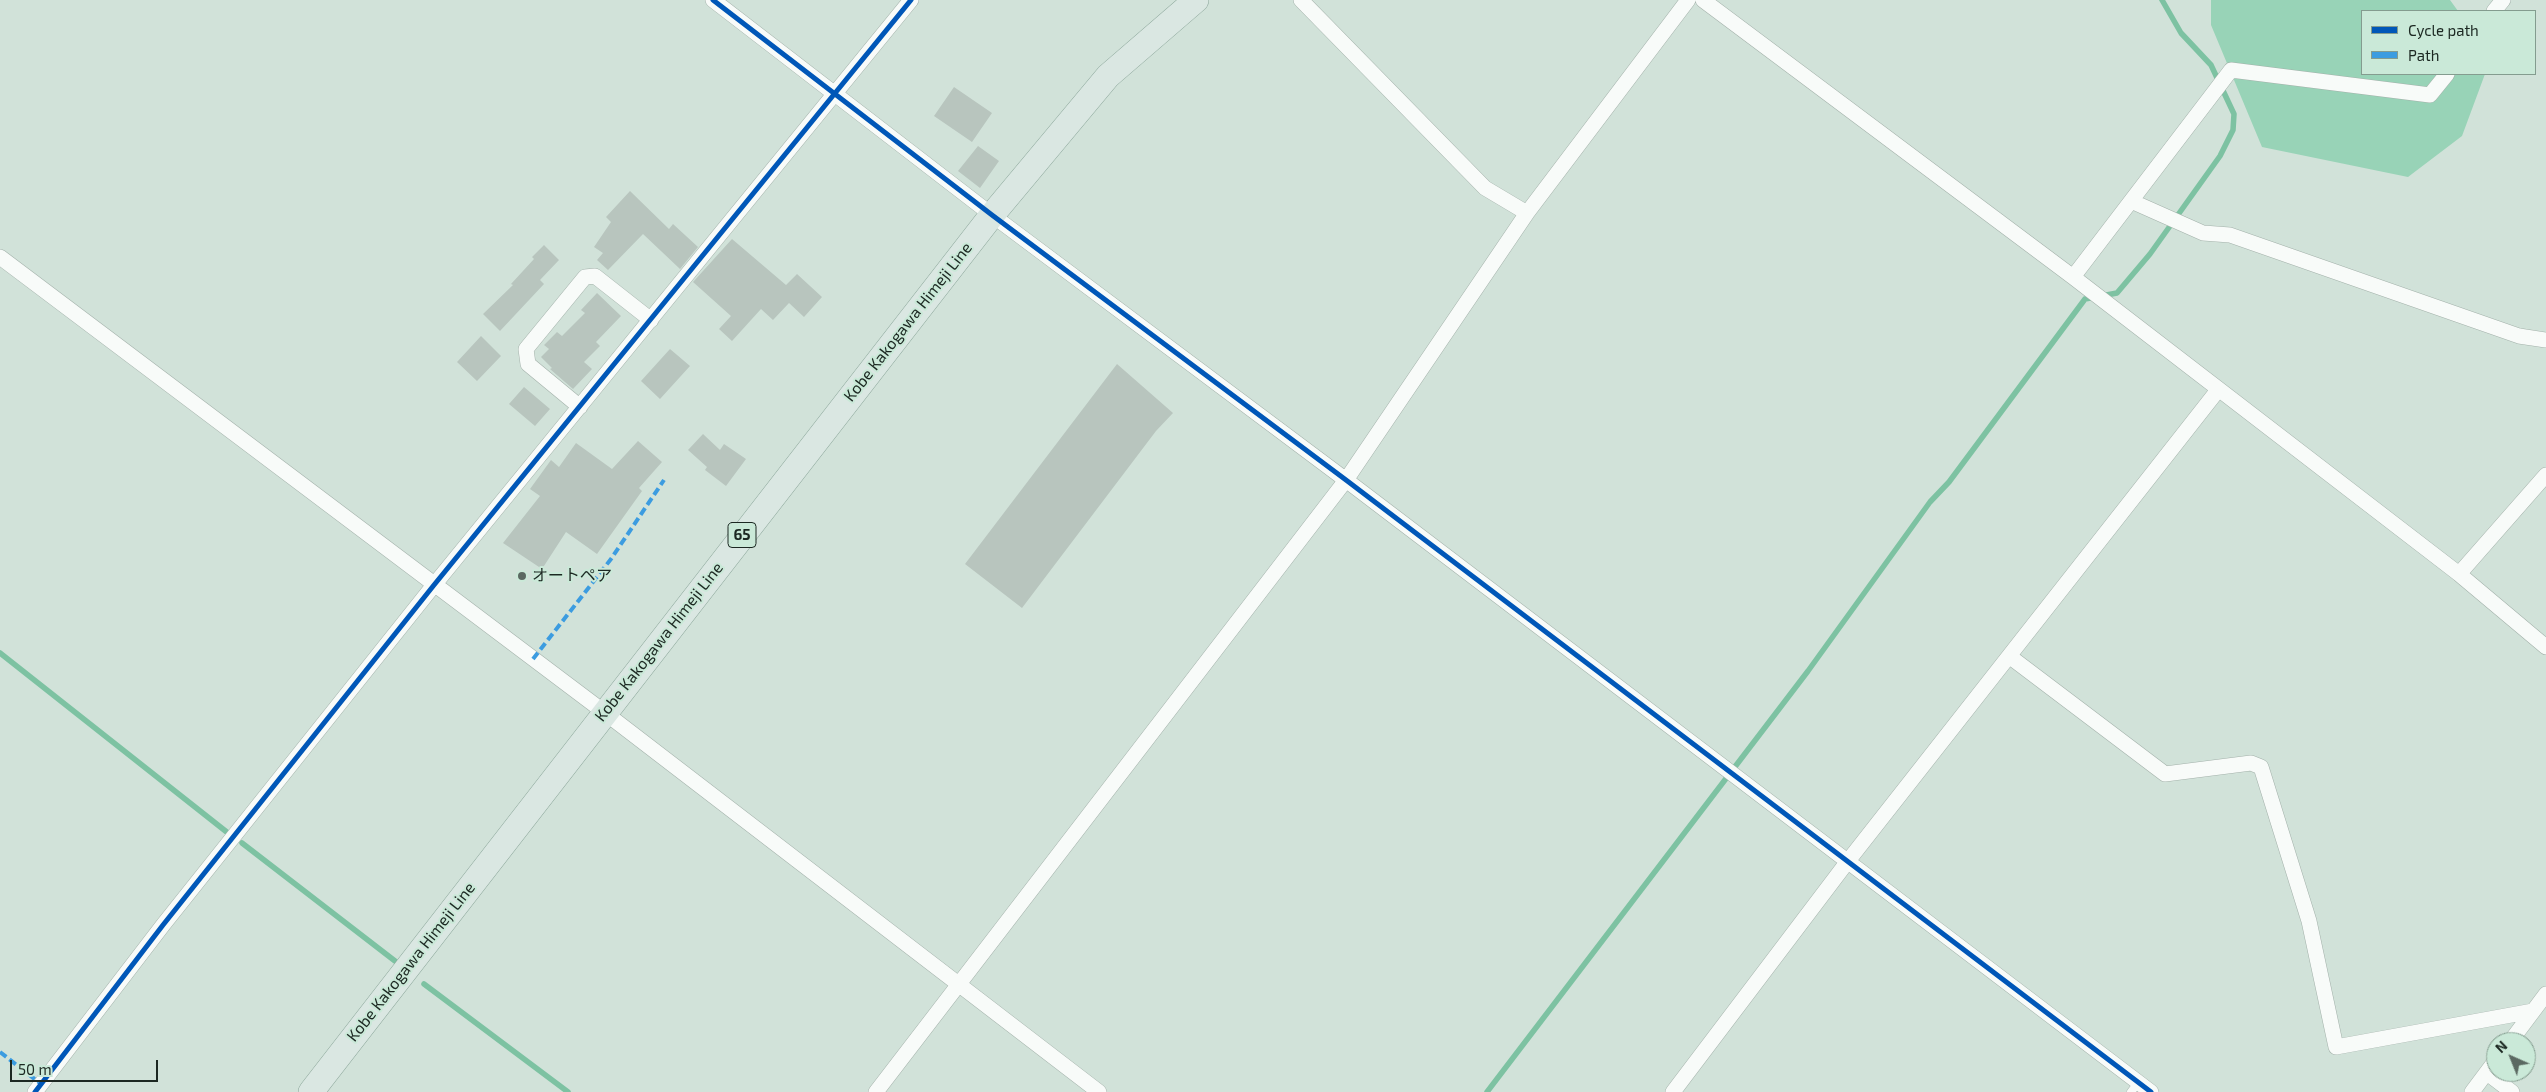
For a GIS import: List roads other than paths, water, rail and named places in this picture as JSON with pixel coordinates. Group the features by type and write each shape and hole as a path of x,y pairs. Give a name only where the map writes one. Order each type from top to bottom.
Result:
{"main road":[{"name":"Kobe Kakogawa Himeji Line","path":"311,1092 604,712 992,215 1108,76 1196,0"}],"street":[{"path":"713,0 992,215 1346,480 1848,862 2140,1089"},
{"path":"43,1089 162,925 434,585 911,0"},
{"path":"1301,0 1486,188 1527,213"},
{"path":"876,1092 1346,480 1527,213 1688,0"},
{"path":"1703,0 2073,277 2459,574 2546,647"},
{"path":"2495,10 2503,0"},
{"path":"2073,277 2231,70 2430,95 2445,75"},
{"path":"2131,201 2204,233 2230,235 2519,336 2546,340"},
{"path":"0,257 604,712 1099,1092"},
{"path":"580,407 528,364 526,349 585,277 595,276 651,320"},
{"path":"1673,1092 1848,862 2218,390"},
{"path":"2459,574 2546,475"},
{"path":"2009,656 2165,774 2251,763 2261,767 2309,921 2336,1047 2533,1011"},
{"path":"2517,1032 2546,994"},
{"path":"2472,1092 2486,1074"},
{"path":"2499,1082 2512,1092"}],"waterway":[{"path":"1487,1092 1808,671 1930,502 1949,482 2085,299 2117,293 2150,254 2220,156 2233,130 2234,114 2211,65 2181,33 2162,0"},
{"path":"0,653 228,833"},
{"path":"242,843 395,961"},
{"path":"424,984 568,1092"}],"place":[{"name":"オートペア","path":"522,576"}]}
